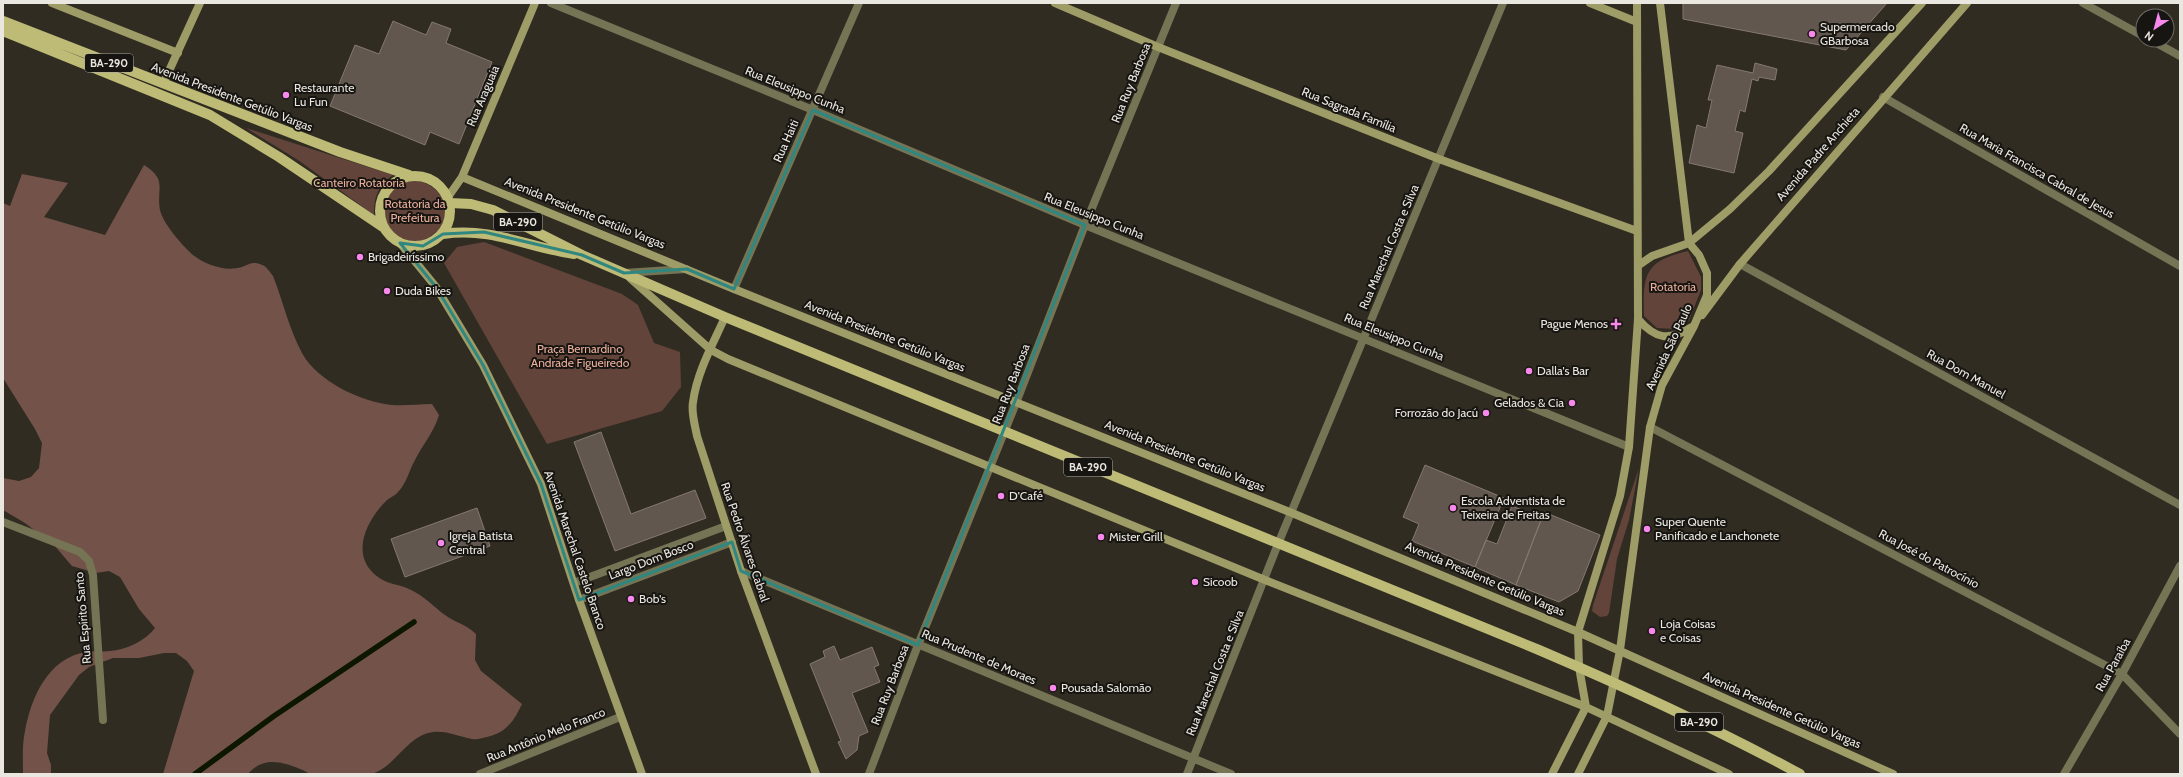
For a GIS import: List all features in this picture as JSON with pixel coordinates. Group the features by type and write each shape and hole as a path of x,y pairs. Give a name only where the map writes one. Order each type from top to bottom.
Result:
{"main road":[{"name":"Avenida Presidente Getúlio Vargas","path":"3,21 340,152 409,175"},
{"name":"Avenida Presidente Getúlio Vargas","path":"3,31 210,115 280,157 383,228"},
{"path":"409,175 423,176 438,183 449,200 449,219 442,234 434,241 423,246 411,246 400,243 390,236 383,228 379,214 380,201 386,189 396,180 409,175"},
{"name":"BA-290","path":"449,200 493,210 582,255 725,317 1579,667 1614,682 1741,743 1800,774"},
{"name":"BA-290","path":"442,234 464,231 484,232 560,252 582,255"}],"street":[{"name":"Avenida Presidente Getúlio Vargas","path":"52,3 178,53"},
{"path":"164,84 200,3"},
{"name":"Rua Araguaia","path":"449,200 462,177 535,3"},
{"name":"Rua Eleusippo Cunha","path":"551,3 813,110 1085,225 1629,447"},
{"name":"Rua Haiti","path":"734,289 860,3"},
{"name":"Rua Sagrada Família","path":"1055,3 1158,47 1439,159 1637,231"},
{"name":"Rua Ruy Barbosa","path":"869,774 918,645 1016,403 1085,225 1176,3"},
{"name":"Rua Marechal Costa e Silva","path":"1187,774 1278,544 1503,3"},
{"path":"1590,3 1637,22"},
{"name":"Avenida São Paulo","path":"1586,707 1579,667 1578,632 1620,496 1629,447 1638,319 1639,265 1637,231 1637,3"},
{"name":"Avenida São Paulo","path":"1578,774 1607,716 1620,650 1650,427 1662,385 1694,326 1707,295 1708,278 1699,255 1689,243 1660,3"},
{"name":"Avenida Padre Anchieta","path":"1689,243 1730,209 1769,171 1922,3"},
{"name":"Avenida Padre Anchieta","path":"1694,326 1740,264 1883,97 1966,3"},
{"path":"2083,3 2135,32"},
{"path":"2166,48 2180,56"},
{"name":"Rua Maria Francisca Cabral de Jesus","path":"1883,97 2180,266"},
{"name":"Avenida Presidente Getúlio Vargas","path":"462,177 734,289 1292,513 1578,632 1893,774"},
{"name":"Avenida Marechal Castelo Branco","path":"400,243 436,287 482,365 541,484 579,600 620,717 642,774"},
{"path":"1639,265 1658,254 1689,243"},
{"name":"Rua Dom Manuel","path":"1740,264 2180,505"},
{"path":"624,273 687,269"},
{"path":"624,273 711,350 728,359 989,468 1265,580 1586,707 1728,774"},
{"name":"Rua Pedro Álvares Cabral","path":"725,317 704,364 692,402 693,416 697,436 741,572 816,774"},
{"path":"1638,319 1647,330 1655,335 1666,337 1677,336 1694,326"},
{"name":"Rua José do Patrocínio","path":"1650,427 2122,674 2180,734"},
{"name":"Rua Espírito Santo","path":"3,522 80,552 89,561 93,575 103,720"},
{"name":"Largo Dom Bosco","path":"574,583 726,526"},
{"name":"Largo Dom Bosco","path":"579,600 732,542"},
{"name":"Rua Paraíba","path":"2064,774 2122,674 2180,566"},
{"name":"Rua Prudente de Moraes","path":"741,572 1230,774"},
{"path":"1552,774 1586,707"},
{"name":"Rua Antônio Melo Franco","path":"480,774 620,717"}],"highlighted area":[{"path":"813,110 1085,225 918,645 741,571 732,542 579,600 541,484 483,365 436,287 400,243 423,246 443,234 484,232 582,255 624,273 687,269 734,289"}],"green space":[{"name":"Canteiro Rotatoria","path":"246,128 393,175 380,187 376,197 374,215 298,160"},
{"name":"Rotatoria da Prefeitura","path":"407,179 423,182 434,189 442,197 446,208 445,218 439,228 430,237 415,243 406,240 394,232 390,228 385,216 384,199 394,187"},
{"name":"Praça Bernardino Andrade Figueiredo","path":"484,242 622,294 638,305 654,343 680,352 681,387 662,411 547,444 444,263 457,247"},
{"name":"Rotatoria","path":"1688,251 1701,277 1701,290 1689,320 1674,329 1657,328 1644,316 1644,290 1649,272 1654,265 1662,260"},
{"path":"1639,468 1629,520 1617,559 1609,613 1607,616 1600,617 1592,611 1593,605"}],"shaded area":[{"path":"144,165 156,175 159,180 160,210 165,222 193,255 216,267 229,269 254,263 268,269 273,276 297,344 309,363 318,373 341,388 367,400 392,405 432,404 439,415 434,427 413,464 404,485 379,509 372,518 364,539 364,559 369,569 382,580 416,592 445,615 476,634 475,660 481,671 522,704 516,716 509,725 499,733 487,737 472,739 445,732 428,733 420,736 412,742 384,768 369,774 311,774 286,764 272,762 259,765 248,774 163,774 194,671 187,661 176,653 164,653 139,658 113,658 89,667 79,675 50,715 47,753 51,765 51,774 23,774 23,742 28,718 37,693 52,671 61,662 73,656 86,652 116,650 129,647 141,641 155,628 139,609 120,577 109,571 96,573 72,566 54,545 25,523 3,510 3,478 19,481 31,477 39,468 42,443 35,429 3,378 3,203 10,206 22,174 68,183 44,217 105,235"}],"building":[{"name":"Supermercado GBarbosa","path":"1683,3 1887,3 1846,50 1683,19"},
{"path":"393,21 426,35 432,22 451,29 446,43 492,62 459,144 430,132 425,145 330,106 355,45 379,54"},
{"path":"1755,63 1777,69 1775,80 1759,77 1758,81 1752,79 1745,112 1740,110 1735,131 1743,133 1734,173 1689,163 1697,125 1706,128 1712,100 1708,100 1717,65 1753,73"},
{"path":"601,432 631,514 695,490 706,518 615,551 574,442"},
{"name":"Escola Adventista de Teixeira de Freitas","path":"1425,465 1504,498 1475,567 1412,541 1419,524 1403,517"},
{"path":"1512,506 1542,518 1516,585 1475,567 1486,540 1497,544"},
{"name":"Igreja Batista Central","path":"477,508 490,546 405,577 391,539"},
{"path":"1544,512 1600,535 1578,591 1559,602 1516,585"},
{"path":"834,646 840,660 872,647 879,665 874,667 880,682 852,693 868,732 859,736 857,750 846,759 838,742 841,741 810,664 825,657 823,651"}],"waterway":[{"path":"195,774 274,716 414,622"}],"place":[{"name":"Supermercado GBarbosa","path":"1812,34"},
{"name":"Restaurante Lu Fun","path":"286,95"},
{"name":"Brigadeiríssimo","path":"360,257"},
{"name":"Duda Bikes","path":"387,291"},
{"name":"Pague Menos","path":"1616,324"},
{"name":"Dalla's Bar","path":"1529,371"},
{"name":"Gelados & Cia","path":"1572,403"},
{"name":"Forrozão do Jacú","path":"1486,413"},
{"name":"D'Café","path":"1001,496"},
{"name":"Escola Adventista de Teixeira de Freitas","path":"1453,508"},
{"name":"Super Quente Panificado e Lanchonete","path":"1647,529"},
{"name":"Mister Grill","path":"1101,537"},
{"name":"Igreja Batista Central","path":"441,543"},
{"name":"Sicoob","path":"1195,582"},
{"name":"Bob's","path":"631,599"},
{"name":"Loja Coisas e Coisas","path":"1652,631"},
{"name":"Pousada Salomão","path":"1053,688"}]}
